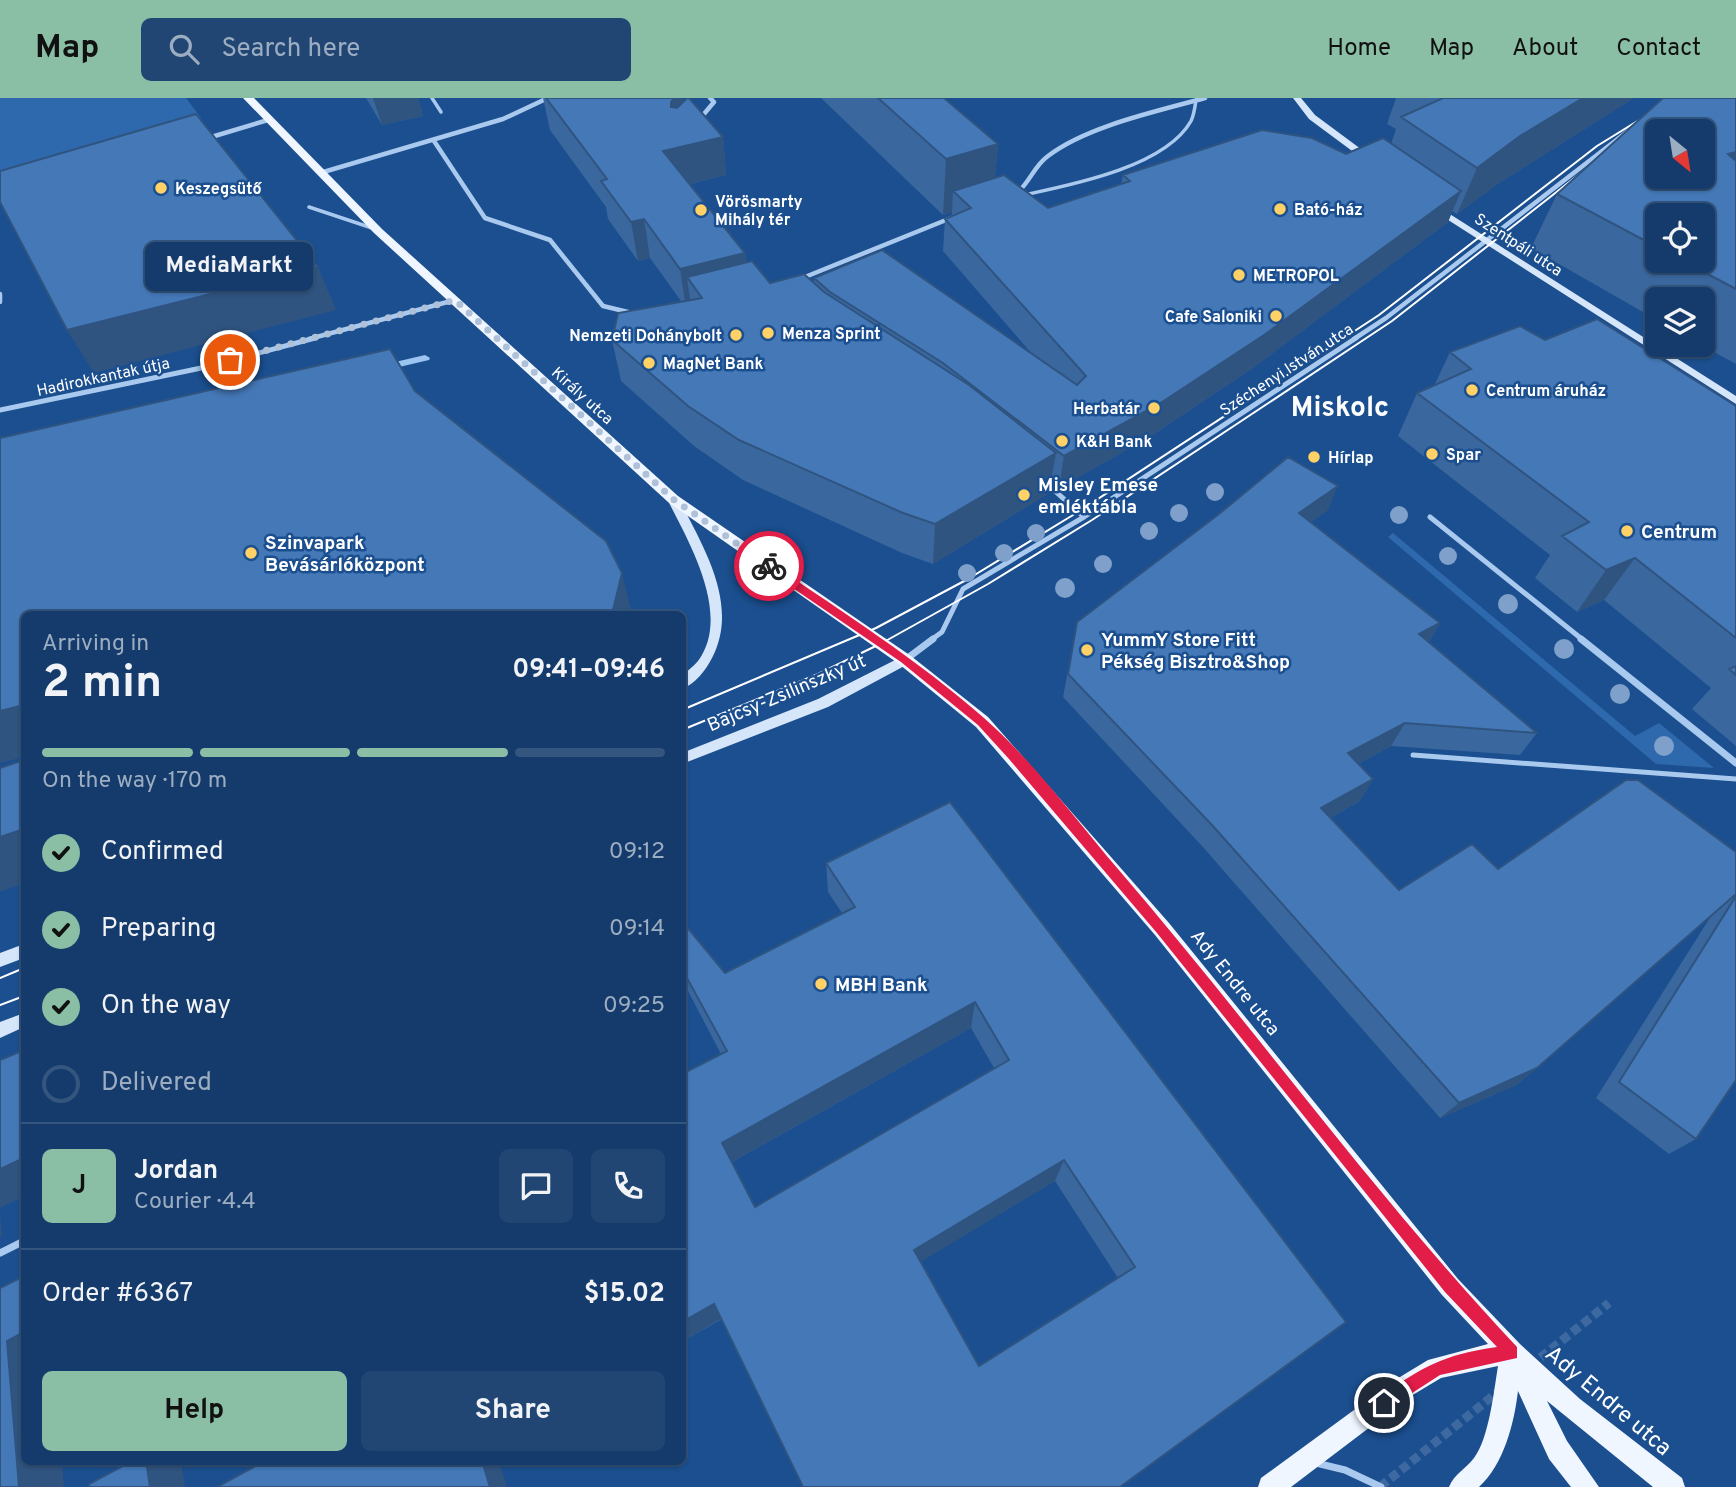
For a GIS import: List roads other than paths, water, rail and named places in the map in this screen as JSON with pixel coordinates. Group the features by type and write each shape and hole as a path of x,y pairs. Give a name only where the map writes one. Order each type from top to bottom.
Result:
{"main road":[{"name":"Király utca","path":"248,98 378,230 673,499 905,660"},
{"name":"Ady Endre utca","path":"905,660 982,722 1013,755 1162,929 1450,1287 1512,1352 1573,1407 1673,1487"},
{"name":"Ady Endre utca","path":"1512,1352 1558,1450 1587,1487"},
{"path":"1270,1487 1403,1388 1436,1368 1512,1352 1503,1414 1485,1465 1461,1487"}],"street":[{"path":"320,173 503,119 548,98"},
{"path":"697,122 714,102 710,98"},
{"path":"1011,198 1031,182 1038,163 1057,150 1205,98"},
{"path":"1297,98 1312,117 1376,165"},
{"path":"202,139 268,120"},
{"name":"Széchenyi István utca","path":"905,660 942,632 963,589 1084,517 1385,318 1635,126"},
{"path":"434,141 485,218 551,240 603,306 644,314"},
{"name":"Szentpáli utca","path":"1419,197 1736,401"},
{"path":"793,281 914,230 963,214"},
{"path":"0,294 0,302"},
{"name":"Hadirokkantak útja","path":"0,410 206,367 455,300"},
{"path":"1035,474 1084,517"},
{"path":"673,499 708,569 718,601 717,628 712,650 686,679"},
{"path":"1430,517 1736,763"},
{"name":"Bajcsy-Zsilinszky út","path":"686,757 823,703 905,660"},
{"path":"0,960 21,952"},
{"path":"0,1030 21,1021"}],"lane":[{"path":"432,98 441,112"},
{"path":"1011,198 1096,177 1169,146 1191,125 1197,114 1196,100"},
{"path":"309,207 378,230"},
{"path":"1413,755 1736,779"},
{"path":"0,1253 21,1242"},
{"path":"1306,1461 1345,1470 1381,1487"}],"waterway":[{"path":"382,368 425,358"}],"tunnel":[{"path":"1530,1366 1609,1303"},
{"path":"1380,1487 1499,1391"}],"tram line":[{"path":"686,708 876,628 968,579 1078,512 1379,315 1597,146 1675,98"},
{"path":"686,728 818,674 882,643 988,584 1092,520 1392,321 1591,165"},
{"path":"0,978 21,969"},
{"path":"0,1005 21,997"}],"place":[{"name":"Keszegsütő","path":"161,188"},
{"name":"Bató-ház","path":"1280,209"},
{"name":"Vörösmarty Mihály tér","path":"701,210"},
{"name":"METROPOL","path":"1239,275"},
{"name":"Cafe Saloniki","path":"1276,316"},
{"name":"Menza Sprint","path":"768,333"},
{"name":"Nemzeti Dohánybolt","path":"736,335"},
{"name":"MediaMarkt","path":"230,360"},
{"name":"MagNet Bank","path":"649,363"},
{"name":"Centrum áruház","path":"1472,390"},
{"name":"Herbatár","path":"1154,408"},
{"name":"K&H Bank","path":"1062,441"},
{"name":"Spar","path":"1432,454"},
{"name":"Hírlap","path":"1314,457"},
{"name":"Misley Emese emléktábla","path":"1024,495"},
{"name":"Centrum","path":"1627,531"},
{"name":"Szinvapark Bevásárlóközpont","path":"251,553"},
{"name":"YummY Store Fitt Pékség Bisztro&Shop","path":"1087,650"},
{"name":"MBH Bank","path":"821,984"}],"district":[{"name":"Miskolc","path":"1340,406"}]}
